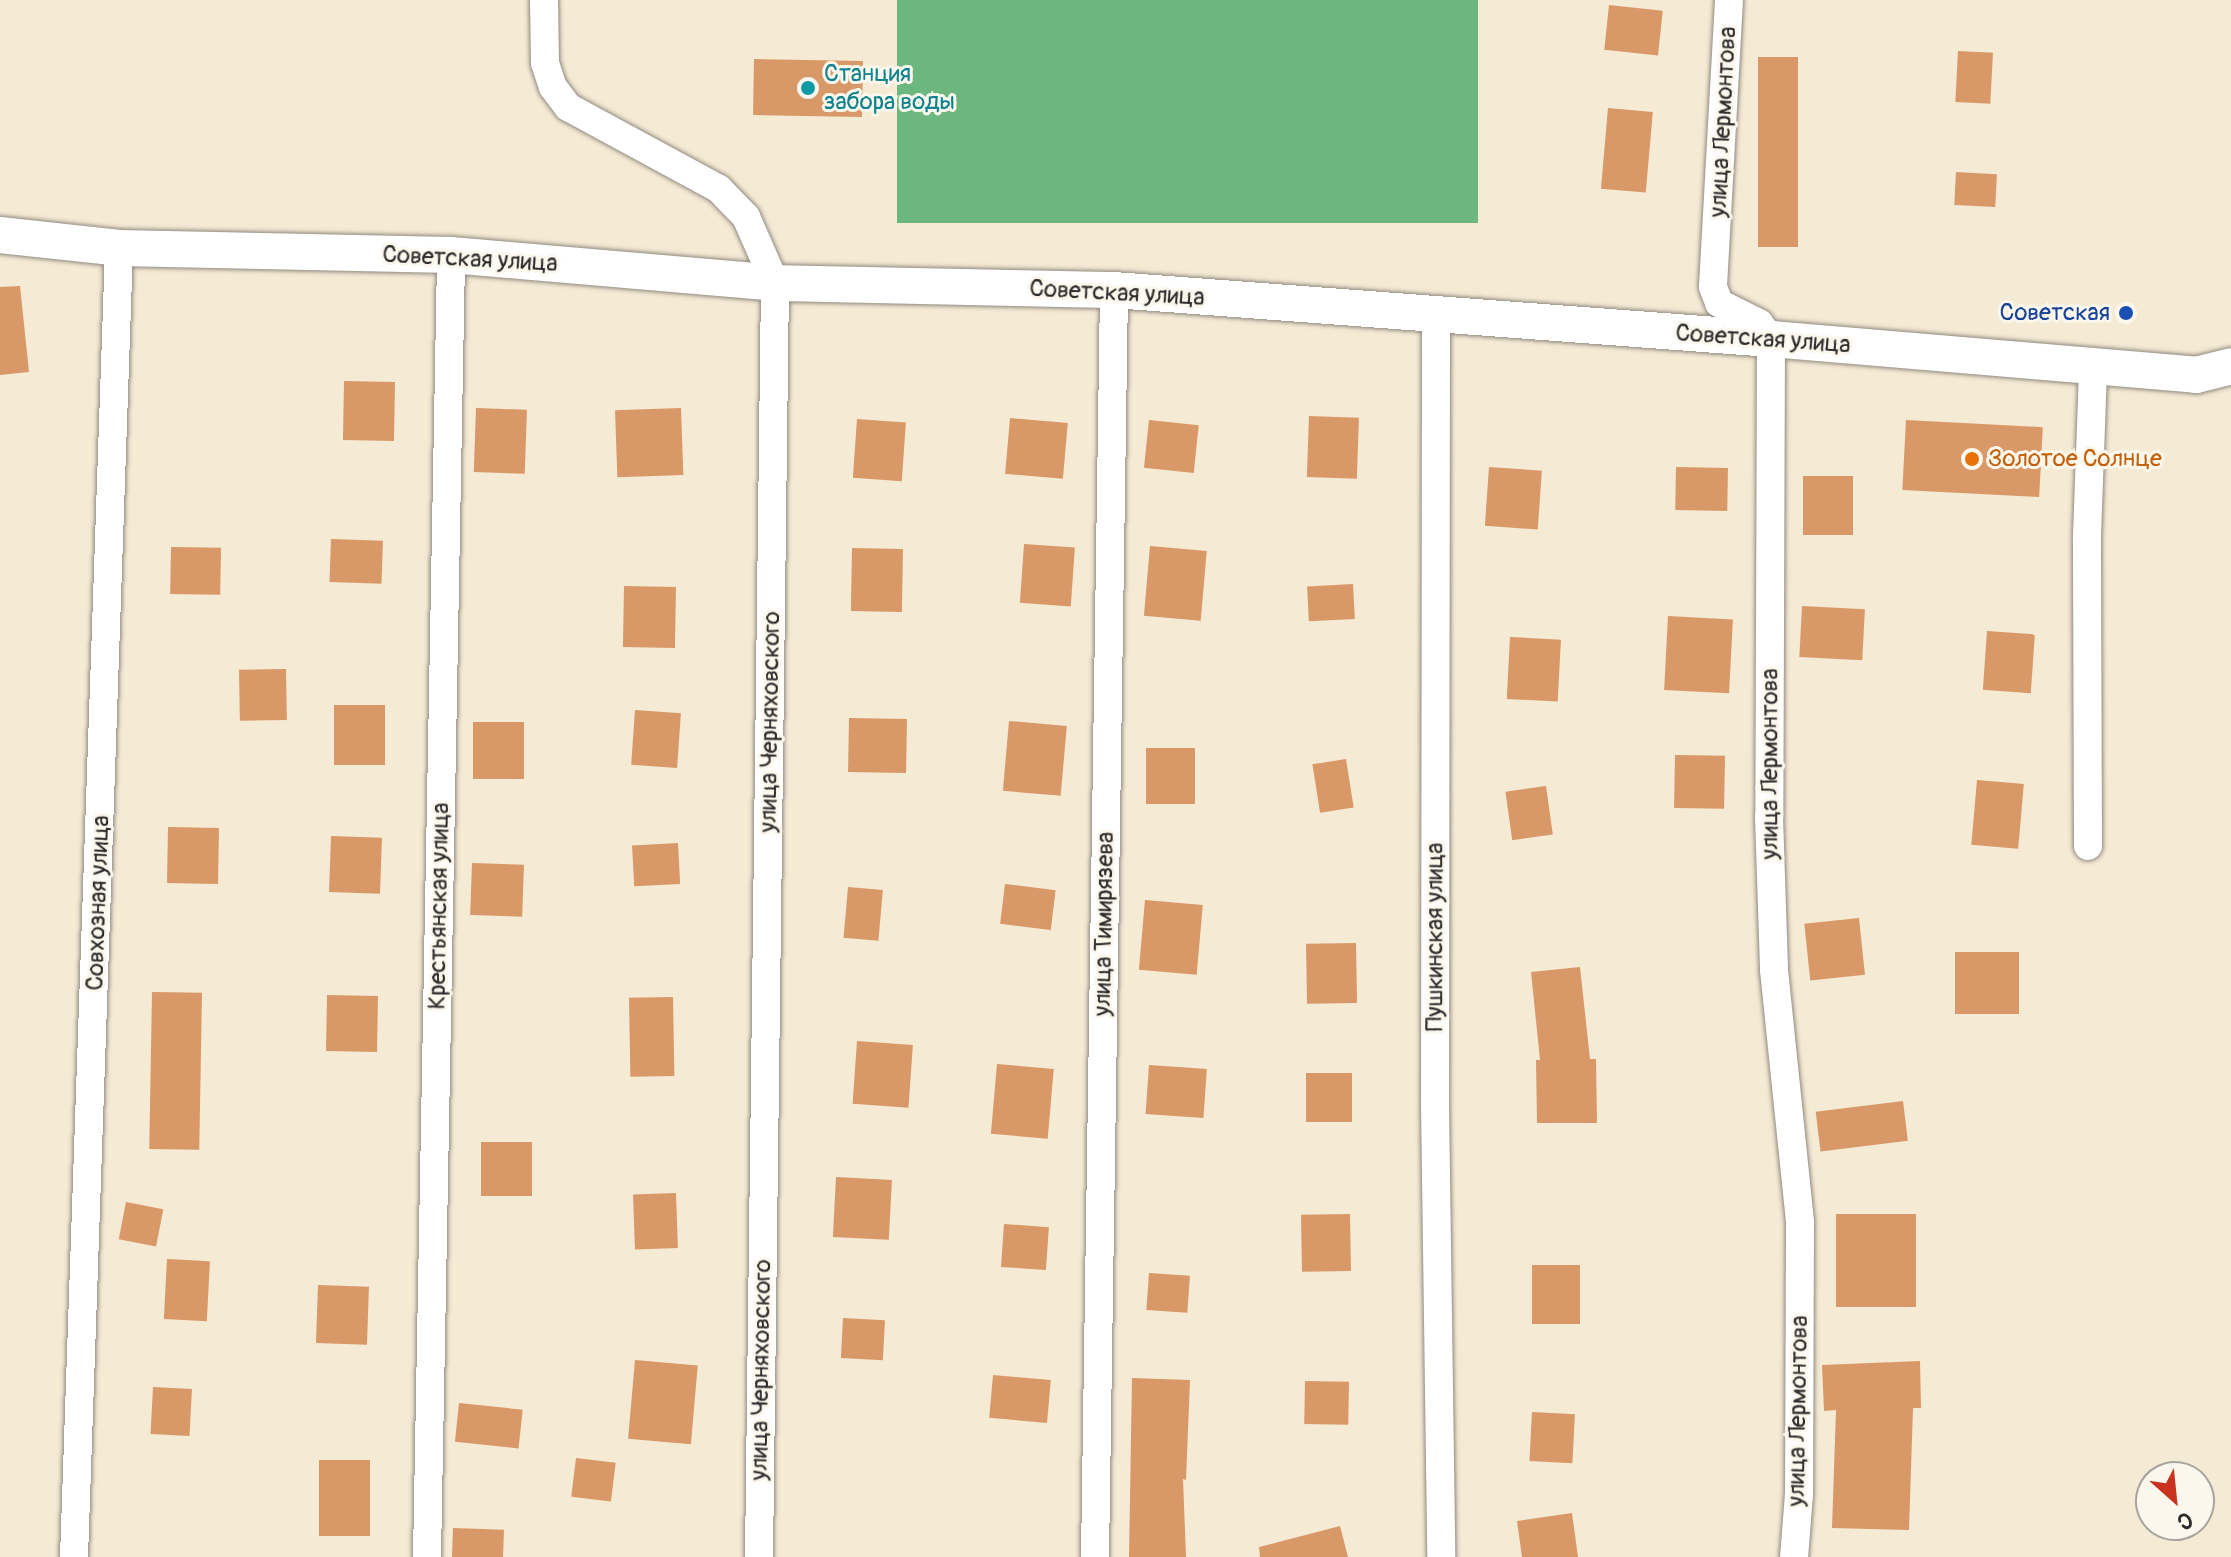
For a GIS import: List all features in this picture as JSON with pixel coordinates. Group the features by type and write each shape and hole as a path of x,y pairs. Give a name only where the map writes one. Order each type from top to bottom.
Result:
{"street":[{"name":"улица Черняховского","path":"544,0 545,63 553,87 568,107 719,189 746,217 775,283 759,1557"},
{"name":"улица Лермонтова","path":"1729,0 1713,287 1719,303 1759,323 1771,339 1769,817 1774,970 1800,1222 1799,1494 1794,1557"},
{"name":"Советская улица","path":"0,235 119,248 451,255 775,283 1114,290 1771,339 2196,375 2231,366"},
{"name":"Совхозная улица","path":"74,1557 119,248"},
{"name":"Крестьянская улица","path":"427,1557 451,255"},
{"name":"улица Тимирязева","path":"1095,1557 1114,290"},
{"name":"Пушкинская улица","path":"1436,316 1435,1104 1441,1557"},
{"path":"2088,846 2087,535 2093,368"}],"green space":[{"path":"897,0 1478,0 1478,223 897,223"}],"building":[{"path":"1609,5 1663,11 1658,55 1604,50"},
{"path":"1958,51 1993,53 1990,104 1955,102"},
{"path":"1758,57 1798,57 1798,247 1758,247"},
{"name":"Станция забора воды","path":"754,59 863,61 862,117 753,115"},
{"path":"1608,108 1653,112 1646,193 1601,189"},
{"path":"1956,172 1997,174 1995,207 1954,205"},
{"path":"20,286 29,372 0,375 0,287"},
{"path":"344,381 395,382 394,441 343,440"},
{"path":"476,408 527,410 525,474 474,472"},
{"path":"681,408 683,475 617,477 615,410"},
{"path":"1309,416 1359,418 1357,479 1307,477"},
{"path":"1010,418 1068,423 1063,479 1005,474"},
{"path":"857,419 906,422 902,481 853,478"},
{"path":"1149,420 1199,425 1194,473 1144,468"},
{"name":"Золотое Солнце","path":"1906,420 2043,427 2039,497 1902,490"},
{"path":"1489,467 1542,471 1538,530 1485,526"},
{"path":"1676,467 1728,468 1727,511 1675,510"},
{"path":"1803,476 1853,476 1853,535 1803,535"},
{"path":"331,539 383,541 381,584 329,582"},
{"path":"1024,544 1075,548 1071,606 1020,603"},
{"path":"1150,546 1207,551 1201,621 1144,616"},
{"path":"171,547 221,548 220,595 170,594"},
{"path":"852,548 903,549 902,612 851,611"},
{"path":"1353,584 1355,619 1309,621 1307,586"},
{"path":"624,586 676,587 675,648 623,647"},
{"path":"1802,606 1865,609 1862,660 1799,657"},
{"path":"1668,616 1733,619 1729,693 1664,690"},
{"path":"1987,631 2035,634 2031,693 1983,690"},
{"path":"1510,637 1561,640 1558,702 1507,699"},
{"path":"286,669 287,720 240,721 239,670"},
{"path":"334,705 385,705 385,765 334,765"},
{"path":"635,710 681,713 677,768 631,765"},
{"path":"849,718 907,719 906,773 848,772"},
{"path":"1009,721 1067,726 1061,796 1003,791"},
{"path":"473,722 524,722 524,779 473,779"},
{"path":"1146,748 1195,748 1195,804 1146,804"},
{"path":"1675,755 1725,756 1724,809 1674,808"},
{"path":"1346,759 1354,807 1320,813 1312,764"},
{"path":"1977,780 2024,784 2018,849 1971,845"},
{"path":"1546,786 1553,835 1512,840 1505,792"},
{"path":"168,827 219,828 218,884 167,883"},
{"path":"331,836 382,838 380,894 329,892"},
{"path":"678,843 680,884 634,886 632,845"},
{"path":"472,863 524,865 522,917 470,915"},
{"path":"1005,884 1056,890 1051,930 1000,924"},
{"path":"848,887 883,890 878,941 844,938"},
{"path":"1145,900 1203,905 1197,975 1139,970"},
{"path":"1859,918 1865,975 1810,980 1804,924"},
{"path":"1356,943 1357,1003 1307,1004 1306,944"},
{"path":"1955,952 2019,952 2019,1014 1955,1014"},
{"path":"1580,967 1590,1059 1596,1059 1597,1123 1537,1123 1536,1060 1540,1060 1531,972"},
{"path":"152,992 202,993 199,1150 149,1149"},
{"path":"327,995 378,996 377,1052 326,1051"},
{"path":"673,997 674,1076 630,1077 629,998"},
{"path":"857,1041 913,1045 908,1108 853,1104"},
{"path":"997,1064 1054,1069 1048,1139 991,1134"},
{"path":"1149,1065 1207,1069 1203,1118 1146,1114"},
{"path":"1306,1073 1352,1073 1352,1122 1306,1122"},
{"path":"1903,1101 1908,1141 1821,1151 1816,1112"},
{"path":"481,1142 532,1142 532,1196 481,1196"},
{"path":"836,1177 892,1180 889,1240 833,1237"},
{"path":"676,1193 678,1248 635,1249 633,1195"},
{"path":"126,1202 163,1209 156,1247 119,1239"},
{"path":"1350,1214 1351,1271 1302,1272 1301,1215"},
{"path":"1836,1214 1916,1214 1916,1307 1836,1307"},
{"path":"1004,1224 1049,1227 1046,1270 1001,1267"},
{"path":"167,1259 210,1261 207,1321 164,1319"},
{"path":"1532,1265 1580,1265 1580,1324 1532,1324"},
{"path":"1149,1273 1190,1276 1187,1313 1146,1310"},
{"path":"318,1285 369,1287 367,1345 316,1343"},
{"path":"843,1318 885,1320 883,1360 841,1358"},
{"path":"635,1360 698,1365 691,1444 628,1439"},
{"path":"1920,1361 1921,1408 1913,1408 1909,1530 1832,1528 1836,1410 1824,1411 1822,1365"},
{"path":"993,1375 1051,1380 1047,1423 989,1418"},
{"path":"1132,1378 1190,1380 1186,1480 1183,1479 1186,1557 1129,1557"},
{"path":"1305,1381 1349,1382 1348,1425 1304,1424"},
{"path":"153,1387 192,1389 189,1436 151,1434"},
{"path":"459,1403 523,1410 519,1448 455,1442"},
{"path":"1532,1412 1575,1414 1572,1463 1529,1461"},
{"path":"576,1458 616,1463 611,1502 571,1497"},
{"path":"319,1460 370,1460 370,1536 319,1536"},
{"path":"1572,1513 1578,1557 1522,1557 1517,1521"},
{"path":"1340,1526 1348,1557 1260,1557 1259,1547"},
{"path":"453,1528 504,1530 503,1557 452,1557"}],"place":[{"name":"Станция забора воды","path":"808,88"},
{"name":"Советская","path":"2126,313"},
{"name":"Золотое Солнце","path":"1972,459"}]}
